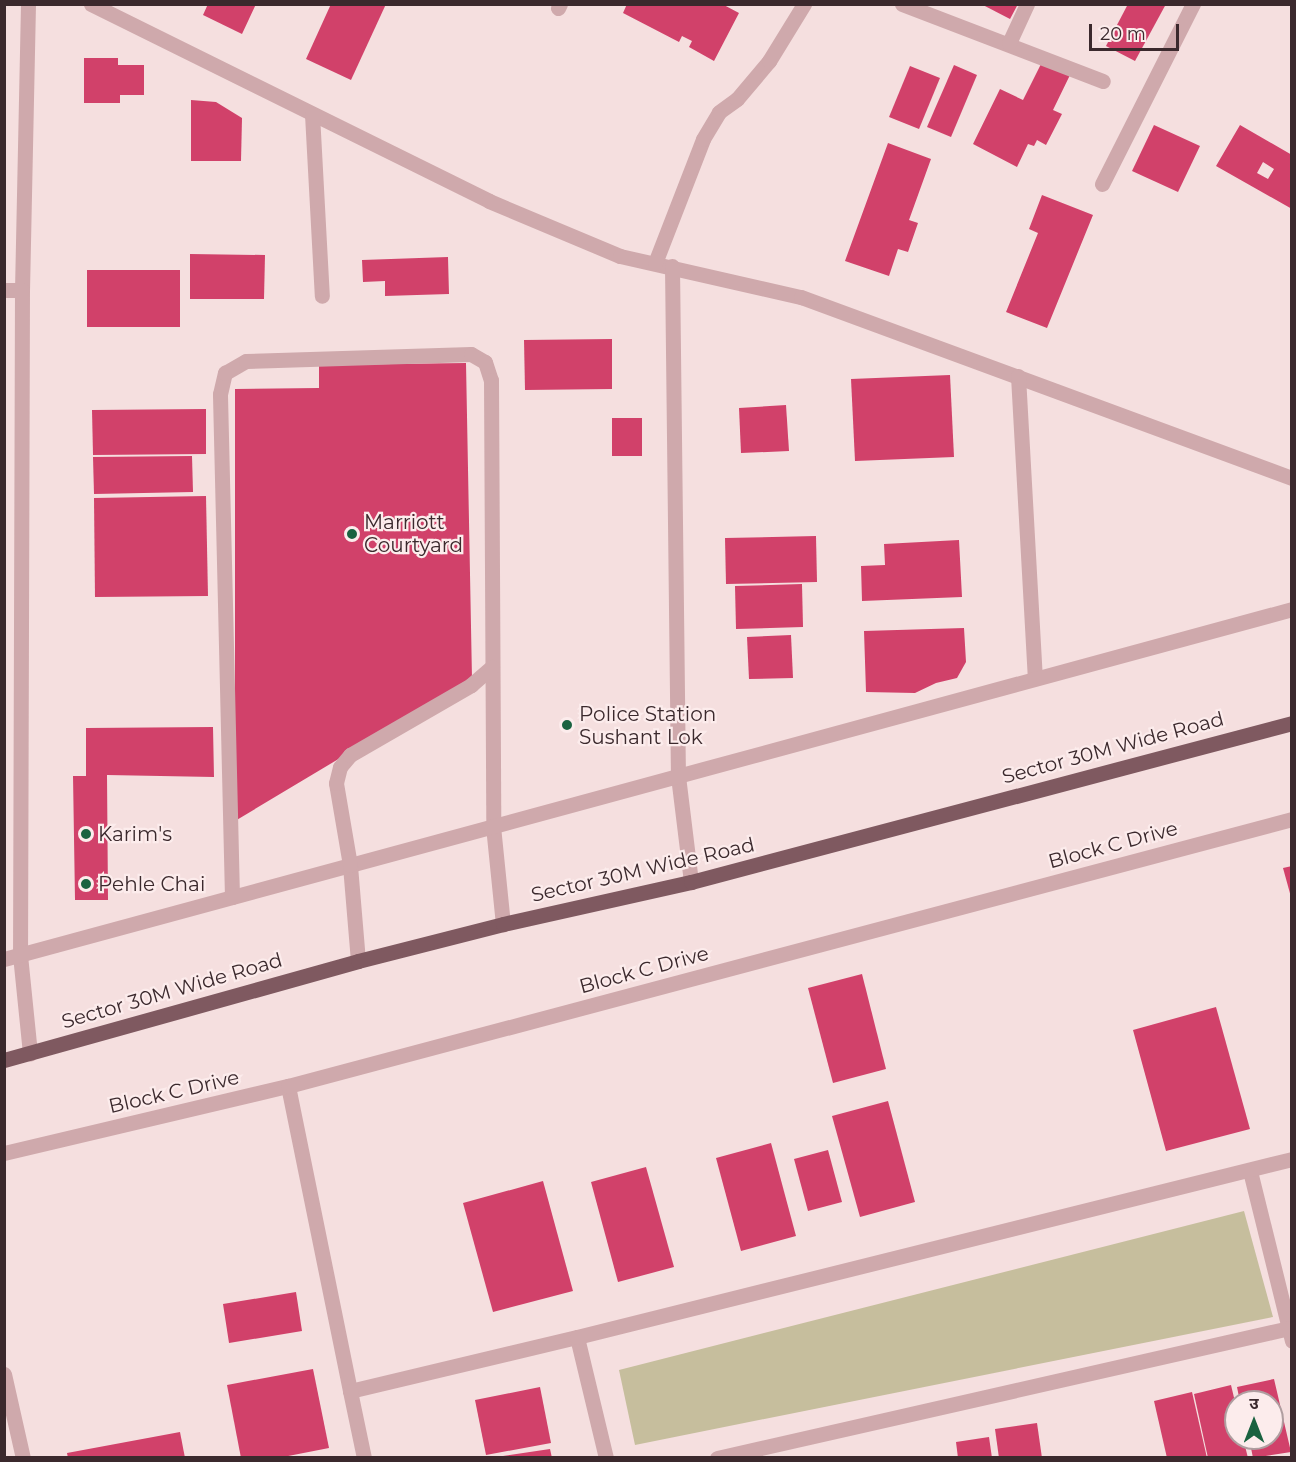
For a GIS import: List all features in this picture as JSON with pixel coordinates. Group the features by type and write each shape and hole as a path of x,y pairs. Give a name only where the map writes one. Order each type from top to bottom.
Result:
{"main road":[{"name":"Sector 30M Wide Road","path":"4,1060 357,961 503,924 691,882 1292,723"}],"street":[{"path":"28,4 22,290 20,955 30,1053"},
{"path":"91,4 489,201 620,256 801,297 1292,478"},
{"path":"655,263 703,139 719,112 737,99 769,61 804,4"},
{"path":"902,4 1009,43 1103,81"},
{"path":"1009,43 1027,4"},
{"path":"1102,184 1192,4"},
{"path":"312,114 322,296"},
{"path":"672,266 678,776 691,882"},
{"path":"4,290 22,290"},
{"path":"232,897 220,394 225,373 246,361 471,354 485,362 490,380 493,826 503,924"},
{"path":"1018,376 1035,679"},
{"path":"4,959 1292,609"},
{"path":"357,961 350,865 336,783 340,767 351,756 471,686 492,667"},
{"name":"Block C Drive","path":"4,1153 288,1086 1292,819"},
{"path":"288,1086 364,1458"},
{"path":"351,1391 1292,1159"},
{"path":"717,1458 1290,1334 1250,1171"},
{"path":"577,1337 606,1458"},
{"path":"4,1374 22,1458"}],"shaded area":[{"path":"1244,1211 1273,1317 635,1445 619,1370"}],"building":[{"path":"208,4 256,4 242,34 203,15"},
{"path":"331,4 386,4 351,80 306,59"},
{"path":"627,4 722,4 739,13 714,61 689,47 692,41 682,36 679,42 623,13"},
{"path":"981,4 1018,4 1010,19"},
{"path":"1128,4 1166,4 1135,61 1106,46"},
{"path":"84,58 118,58 118,65 144,65 144,95 120,95 120,103 84,103"},
{"path":"1042,62 1070,75 1053,110 1062,114 1046,145 1037,140 1034,146 1028,144 1017,167 973,144 1000,89 1023,100"},
{"path":"954,65 977,75 951,137 927,127"},
{"path":"910,66 940,78 919,129 889,117"},
{"path":"191,100 216,102 242,118 241,161 191,161"},
{"path":"1154,125 1200,146 1178,192 1132,171"},
{"path":"1240,125 1292,155 1292,209 1216,166","holes":["1263,162 1274,169 1268,179 1257,173"]},
{"path":"888,143 931,159 909,220 918,223 908,252 898,249 889,276 845,261"},
{"path":"1042,195 1093,215 1047,328 1006,312 1038,233 1029,229"},
{"path":"190,254 265,255 264,299 190,299"},
{"path":"448,257 449,294 385,296 385,281 363,282 362,260"},
{"path":"87,270 180,270 180,327 87,327"},
{"path":"612,339 612,389 525,390 524,340"},
{"name":"Marriott Courtyard","path":"466,363 472,679 235,821 235,389 319,388 319,365"},
{"path":"950,375 954,457 855,461 851,379"},
{"path":"786,405 789,451 741,453 739,408"},
{"path":"206,409 206,454 93,455 92,410"},
{"path":"612,418 642,418 642,456 612,456"},
{"path":"192,456 193,492 94,494 93,457"},
{"path":"206,496 208,596 95,597 94,498"},
{"path":"816,536 817,582 726,584 725,538"},
{"path":"959,540 962,597 862,601 861,566 885,565 884,544"},
{"path":"802,584 803,627 736,629 735,586"},
{"path":"964,628 966,662 957,678 936,683 915,693 866,692 864,631"},
{"path":"791,635 793,678 749,679 747,637"},
{"path":"213,727 214,777 107,775 108,900 75,900 73,776 86,776 86,728"},
{"path":"1292,866 1292,897 1291,897 1283,868"},
{"path":"862,974 886,1069 833,1083 808,988"},
{"path":"1216,1007 1250,1129 1166,1151 1133,1030"},
{"path":"888,1101 915,1202 860,1217 832,1116"},
{"path":"771,1143 796,1236 741,1251 716,1158"},
{"path":"828,1150 842,1202 808,1211 794,1159"},
{"path":"646,1167 674,1267 618,1282 591,1182"},
{"path":"543,1181 573,1291 493,1312 463,1203"},
{"path":"296,1292 302,1331 229,1343 223,1304"},
{"path":"313,1369 329,1448 278,1458 241,1458 227,1385"},
{"path":"1274,1379 1277,1390 1238,1390 1237,1387"},
{"path":"1231,1385 1232,1390 1224,1390 1224,1450 1246,1450 1248,1458 1208,1458 1194,1394"},
{"path":"540,1387 551,1443 486,1455 475,1400"},
{"path":"1192,1392 1207,1458 1167,1458 1154,1401"},
{"path":"1284,1422 1291,1452 1253,1458 1251,1450 1284,1450"},
{"path":"1037,1423 1042,1458 999,1458 995,1429"},
{"path":"180,1432 185,1458 68,1458 67,1453"},
{"path":"989,1437 992,1458 958,1458 956,1442"},
{"path":"550,1449 552,1458 504,1458 503,1456"}],"place":[{"name":"Marriott Courtyard","path":"352,534"},
{"name":"Police Station Sushant Lok","path":"567,725"},
{"name":"Karim's","path":"86,834"},
{"name":"Pehle Chai","path":"86,884"}]}
